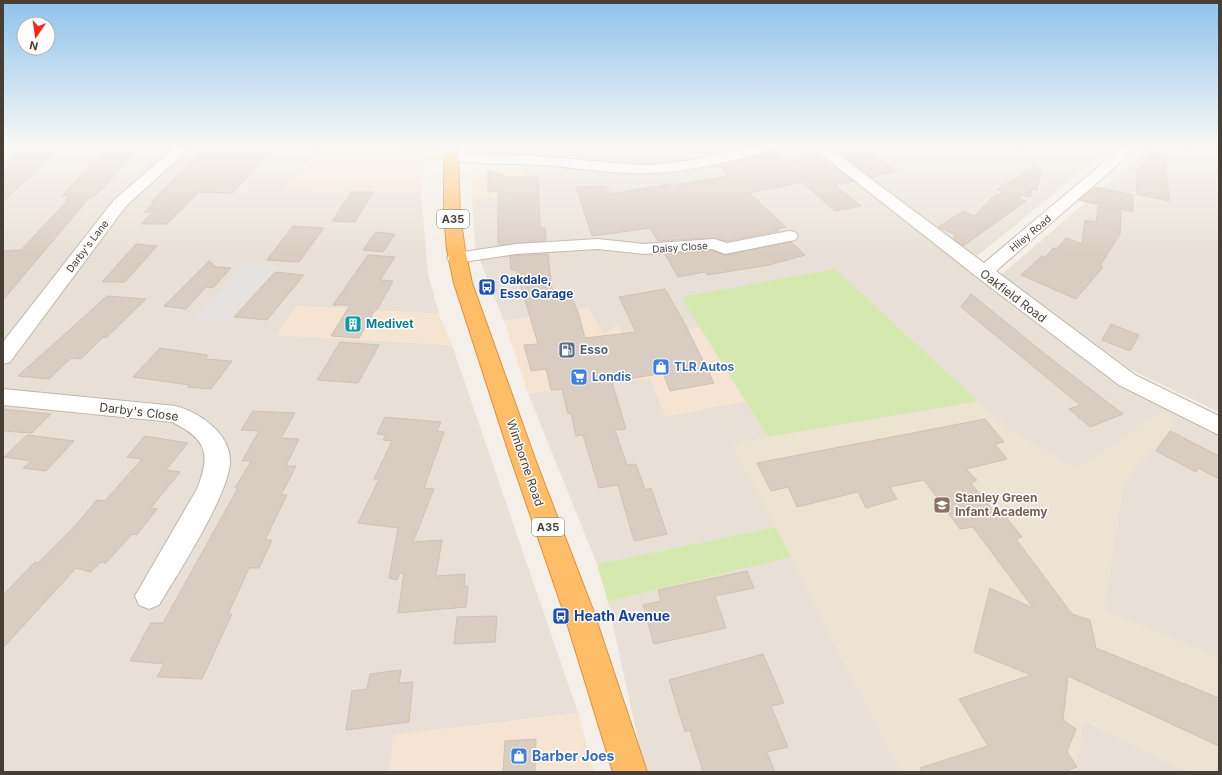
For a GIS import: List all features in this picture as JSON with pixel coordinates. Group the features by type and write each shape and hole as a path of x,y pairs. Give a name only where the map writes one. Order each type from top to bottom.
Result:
{"highway":[{"name":"Wimborne Road","path":"451,183 456,258 477,326 578,610 630,772"}],"street":[{"name":"Darby's Lane","path":"3,357 120,203 143,183"},
{"name":"Oakfield Road","path":"866,183 983,273 1127,380 1219,426"},
{"name":"Hiley Road","path":"983,273 1089,183"},
{"name":"Daisy Close","path":"456,258 523,249 598,244 620,253 644,249 714,244 725,249 789,236"},
{"name":"Darby's Close","path":"3,397 176,414 192,421 204,432 215,446 218,462 214,480 200,508 149,596"}],"shaded area":[{"path":"3,183 290,183 285,190 421,192 428,274 439,314 297,306 277,335 452,345 578,713 394,735 389,772 3,772"},
{"path":"290,183 422,183 421,192 284,190"},
{"path":"472,183 524,183 524,195 472,199"},
{"path":"524,183 867,183 1127,380 1219,426 1219,658 1103,610 1124,482 1161,412 1077,469 1012,432 682,297 700,328 625,341 604,336 588,308 504,321 475,247 472,199 524,195"},
{"path":"877,183 1067,183 977,256"},
{"path":"1108,183 1219,183 1219,412 1127,368 1002,277 1002,274"},
{"path":"244,263 281,266 234,322 194,319"},
{"name":"Stanley Green Infant Academy","path":"835,269 1012,432 1077,469 1161,412 1178,420 1124,482 1103,609 1219,658 1219,772 1190,772 1084,720 1075,772 904,772 895,762 733,446 767,437 681,297"},
{"path":"297,306 439,314 452,345 277,335"},
{"path":"588,308 604,335 619,324 625,341 700,328 746,401 666,416 650,378 528,393 504,321"},
{"path":"650,378 666,416 746,401 768,437 733,446 776,527 597,564 528,393"},
{"path":"791,557 895,762 904,772 645,772 608,602"},
{"path":"578,713 594,772 389,772 393,735"},
{"path":"1083,720 1190,772 1074,772"}],"green space":[{"path":"835,269 978,401 768,437 681,297"},
{"path":"776,527 791,557 608,602 597,564"}],"building":[{"path":"3,183 23,183 3,202"},
{"path":"74,183 107,183 92,198 89,198 3,300 3,251 21,250 68,200 65,200 69,196 62,196"},
{"path":"170,183 242,183 233,193 199,192 167,224 141,224 153,212 144,212 154,202 151,202"},
{"path":"488,183 538,183 540,228 545,228 546,241 498,245 498,191 488,192"},
{"path":"687,183 796,183 749,193 786,227 776,229 779,231 727,241 714,238 658,241 650,228 592,236 576,187 606,186 610,194 669,184 671,186"},
{"path":"803,183 838,183 836,186 861,206 835,211"},
{"path":"1039,183 1037,190 1032,189 1030,197 1020,195 1019,199 1026,201 963,246 953,238 956,235 938,227 964,211 974,216 996,194 1000,195 1002,191 997,190 1003,184"},
{"path":"1137,183 1167,183 1169,201 1137,194"},
{"path":"1095,187 1133,195 1133,212 1079,200"},
{"path":"351,192 373,192 355,222 332,221"},
{"path":"1098,206 1121,211 1120,234 1100,266 1103,267 1076,299 1021,275 1042,256 1045,258 1053,248 1057,249 1066,238 1082,244 1085,220 1096,222"},
{"path":"293,226 324,228 299,262 267,260"},
{"path":"376,232 395,234 383,252 363,250"},
{"path":"791,242 805,255 769,265 707,275 705,272 678,277 665,254 712,251 725,255"},
{"path":"136,244 157,246 125,282 102,282"},
{"path":"548,254 553,297 570,294 578,312 585,338 636,332 619,297 665,289 686,326 714,383 670,391 663,373 612,382 626,429 615,430 627,465 636,464 645,490 651,488 667,534 634,541 618,485 599,488 583,435 576,436 571,413 568,414 562,389 551,390 546,369 531,371 524,345 538,344 516,270 511,270 510,256"},
{"path":"368,255 395,257 380,280 393,281 359,338 331,336 350,305 333,305"},
{"path":"209,261 216,267 231,268 213,288 206,287 186,309 164,306"},
{"path":"275,272 304,275 267,320 234,317"},
{"path":"971,294 1050,358 1123,414 1090,427 1069,409 1080,405 961,307"},
{"path":"107,296 146,299 106,338 103,337 81,359 71,358 49,379 18,376"},
{"path":"1111,324 1139,335 1130,351 1102,340"},
{"path":"340,342 379,345 358,383 317,380"},
{"path":"160,348 208,355 205,359 232,361 211,389 188,387 189,385 133,377"},
{"path":"3,409 51,414 32,433 3,431"},
{"path":"253,411 295,413 281,438 299,439 286,466 296,466 281,495 287,495 265,540 272,540 259,568 249,568 228,614 232,614 202,679 157,677 164,664 130,661 151,623 163,623 238,488 235,488 251,461 242,461 259,431 241,430"},
{"path":"385,417 441,422 437,431 444,432 424,488 434,489 413,542 442,540 436,576 465,574 464,586 468,586 466,607 398,613 404,573 400,573 397,580 389,578 398,528 358,523 379,479 374,479 392,441 383,440 386,435 377,434"},
{"path":"985,419 1004,442 995,444 1007,459 966,469 977,480 971,483 995,513 1002,512 1022,537 1016,539 1072,614 1090,620 1096,648 1219,698 1219,746 1068,676 1063,720 1076,729 1067,751 1077,767 1064,772 921,772 920,768 988,746 959,699 1031,675 974,652 990,588 1033,608 973,527 960,529 924,480 890,487 897,499 866,508 858,492 797,507 788,487 771,491 757,463"},
{"path":"1170,431 1219,456 1219,479 1198,468 1196,472 1156,451"},
{"path":"27,435 74,441 46,471 23,468 31,461 4,457"},
{"path":"145,436 188,443 166,470 180,472 151,508 157,509 137,535 132,534 106,563 101,562 91,572 76,568 3,648 3,595 35,562 38,563 72,529 97,500 105,501 142,459 127,457"},
{"path":"747,571 754,588 715,596 726,628 654,644 643,605 661,601 658,590"},
{"path":"497,616 495,642 454,644 457,617"},
{"path":"763,654 784,703 771,706 788,747 767,752 775,772 703,772 690,730 685,732 669,680"},
{"path":"401,670 399,683 413,682 409,722 346,730 352,691 367,689 370,674"},
{"name":"Barber Joes","path":"536,739 535,772 503,772 505,741"}],"place":[{"name":"Oakdale, Esso Garage","path":"487,287"},
{"name":"Medivet","path":"353,324"},
{"name":"Esso","path":"567,350"},
{"name":"TLR Autos","path":"661,367"},
{"name":"Londis","path":"579,377"},
{"name":"Stanley Green Infant Academy","path":"942,505"},
{"name":"Heath Avenue","path":"561,616"},
{"name":"Barber Joes","path":"519,756"}]}
